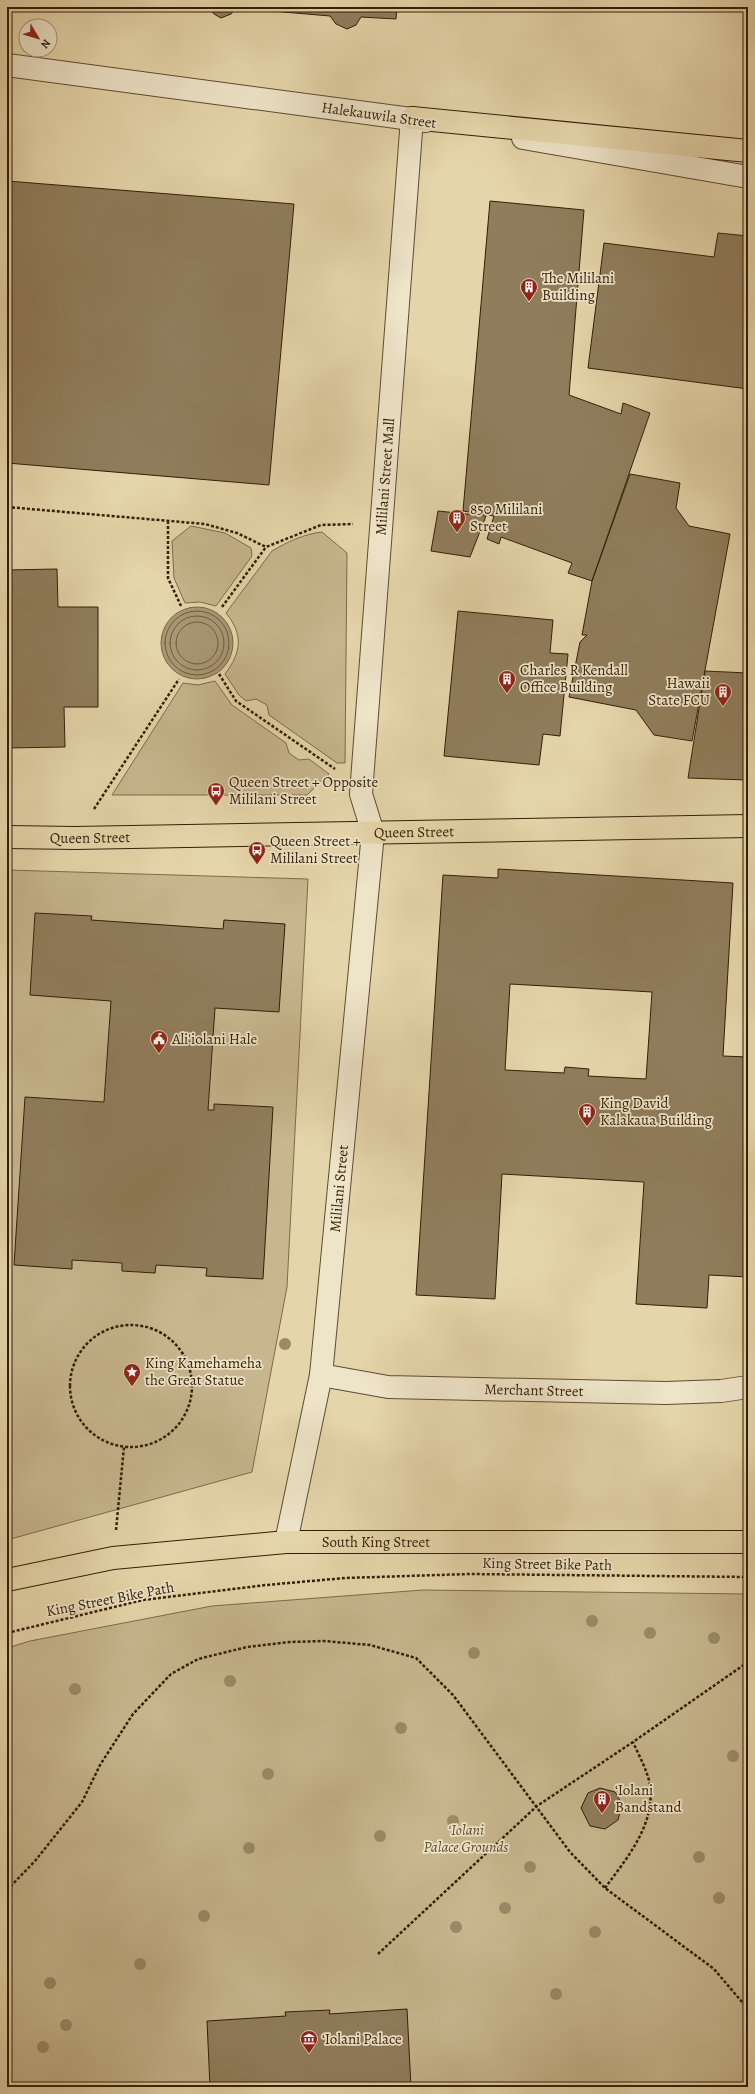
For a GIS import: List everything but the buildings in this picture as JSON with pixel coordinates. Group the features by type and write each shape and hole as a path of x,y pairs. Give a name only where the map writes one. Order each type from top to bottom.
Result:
{"main road":[{"path":"412,118 748,150"},
{"name":"Queen Street","path":"7,837 75,838 748,826"},
{"name":"South King Street","path":"7,1580 113,1558 286,1542 748,1542"}],"street":[{"name":"Halekauwila Street","path":"7,65 412,118 748,177"},
{"name":"Mililani Street Mall","path":"373,833 361,794 412,118"},
{"name":"Mililani Street","path":"286,1542 321,1375 373,833"},
{"name":"Merchant Street","path":"321,1375 388,1387 666,1393 721,1391 748,1387"}],"path":[{"path":"7,507 206,524 237,533 266,546"},
{"path":"168,521 168,578 181,606"},
{"path":"222,607 266,546 321,525 381,524"},
{"path":"219,674 236,701 336,770 361,794"},
{"path":"75,838 179,679"},
{"path":"141,1325 161,1332 178,1346 189,1364 192,1377 191,1398 183,1418 169,1434 146,1446 124,1447 104,1441 87,1429 75,1411 71,1398 71,1376 78,1356 91,1340 114,1327 141,1325"},
{"path":"113,1558 124,1447"},
{"name":"King Street Bike Path","path":"7,1633 143,1600 266,1585 345,1578 469,1574 748,1578"},
{"path":"7,1890 35,1861 82,1802 100,1765 133,1714 171,1674 198,1659 247,1647 324,1641 370,1645 416,1658 453,1694 570,1852 605,1888 714,1969 748,2009"},
{"path":"378,1954 537,1806 633,1742 748,1662"},
{"path":"605,1888 635,1845 650,1809 650,1785 633,1742"}],"green space":[{"path":"191,526 225,533 251,548 252,556 216,606 200,602 185,603 174,578 172,541"},
{"path":"322,532 347,553 345,763 337,763 269,715 267,705 256,699 246,701 239,695 225,674 234,659 238,644 236,629 226,613 272,551 296,539"},
{"path":"215,681 232,705 286,743 289,753 299,760 309,759 329,774 307,795 112,795 183,683 198,685"},
{"path":"7,870 308,879 287,1287 252,1472 7,1540"},
{"name":"ʻIolani Palace Grounds","path":"423,1590 748,1594 748,2087 7,2087 7,1648 30,1641 212,1606"}],"water":[{"path":"197,607 217,613 227,623 233,643 227,663 217,673 197,679 177,673 167,663 161,643 167,623 177,613"}],"place":[{"name":"The Mililani Building","path":"529,302"},
{"name":"850 Mililani Street","path":"457,533"},
{"name":"Charles R Kendall Office Building","path":"507,694"},
{"name":"Hawaii State FCU","path":"723,707"},
{"name":"Queen Street + Opposite Mililani Street","path":"216,806"},
{"name":"Queen Street + Mililani Street","path":"257,865"},
{"name":"Ali'iolani Hale","path":"159,1054"},
{"name":"King David Kalakaua Building","path":"587,1127"},
{"name":"King Kamehameha the Great Statue","path":"132,1387"},
{"name":"ʻIolani Bandstand","path":"602,1814"},
{"name":"ʻIolani Palace","path":"309,2054"}]}
